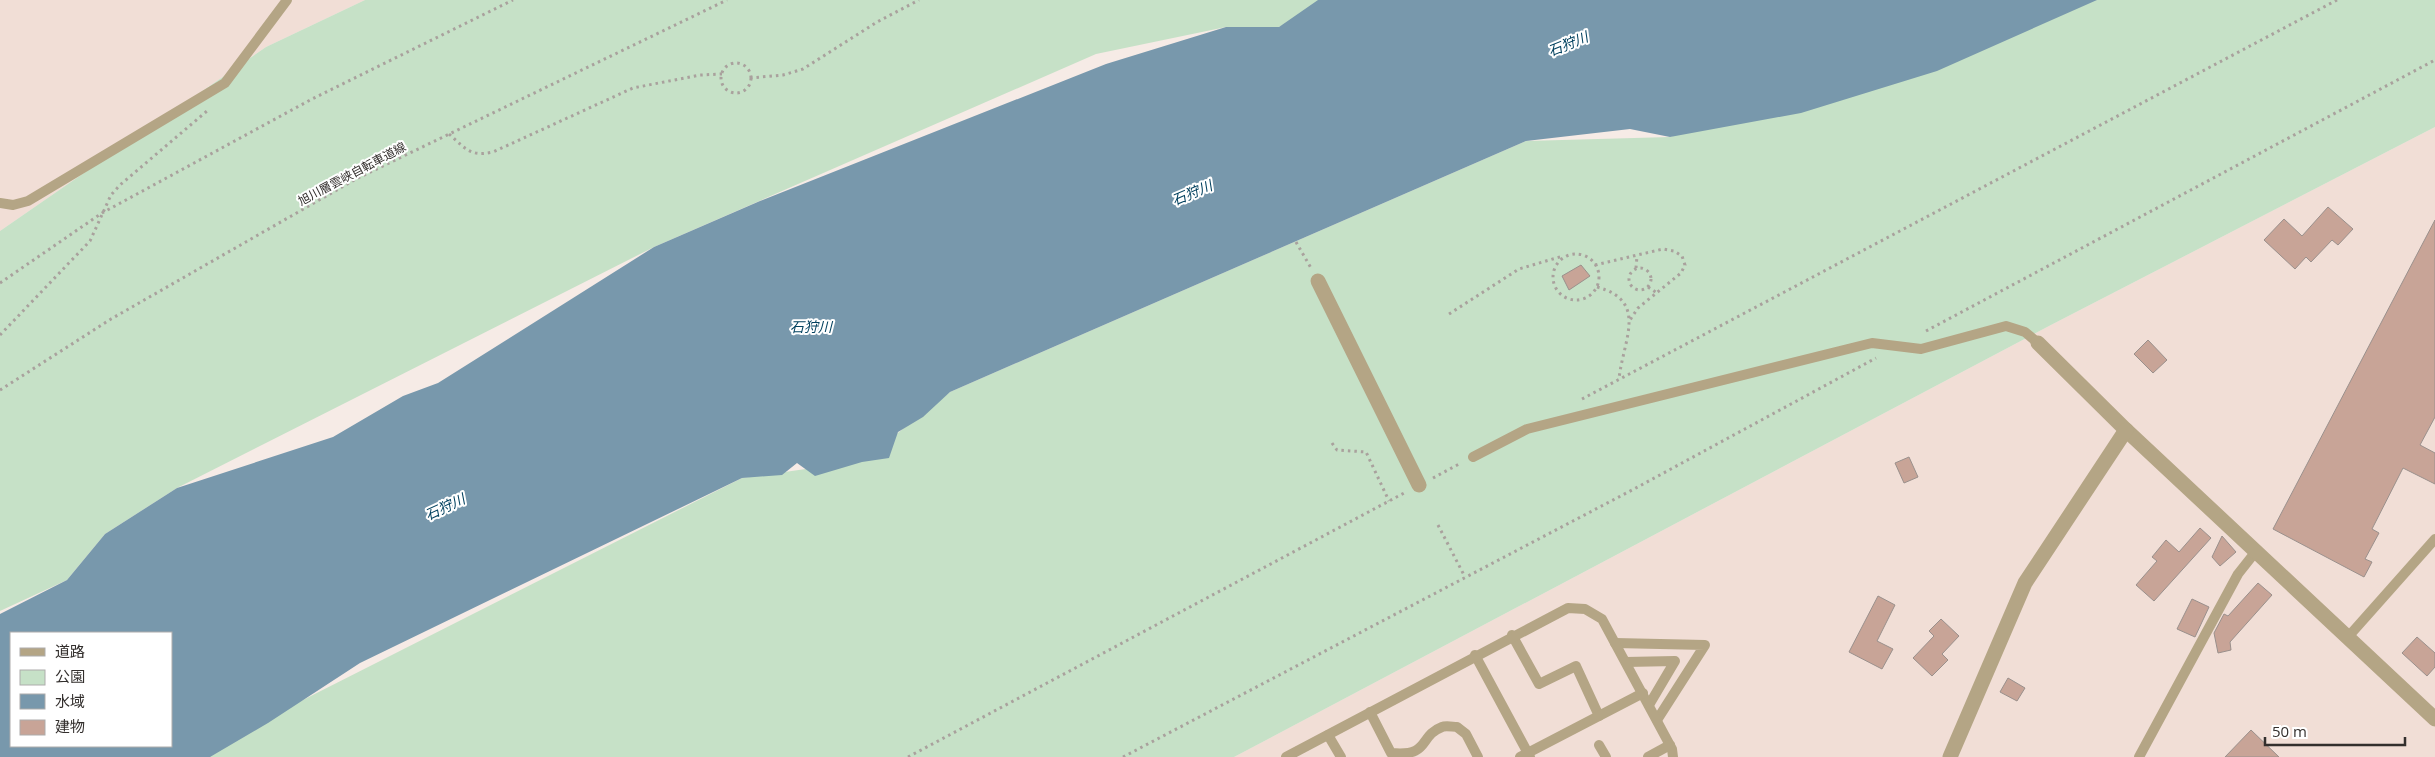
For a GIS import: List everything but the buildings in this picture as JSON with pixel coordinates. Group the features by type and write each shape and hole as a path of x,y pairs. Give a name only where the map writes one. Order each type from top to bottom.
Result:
{"street":[{"path":"1318,281 1419,485"},
{"path":"2038,343 2126,430 2257,550 2435,719"},
{"path":"1950,757 2025,582 2126,430"}],"lane":[{"path":"0,203 13,205 28,201 225,83 287,0"},
{"path":"1473,457 1527,429 1867,344 1879,343 1921,349 2006,326 2025,332 2038,343"},
{"path":"2348,637 2435,539"},
{"path":"2139,757 2238,574 2257,550"},
{"path":"1286,757 1298,754 1328,734 1512,635 1568,608 1585,609 1602,619 1649,704 1673,752 1648,757"},
{"path":"1512,635 1540,684 1576,666 1599,716"},
{"path":"1615,642 1705,645 1657,720"},
{"path":"1475,655 1526,756 1643,693"},
{"path":"1626,662 1675,661 1649,704"},
{"path":"1370,712 1391,752 1403,756 1416,754 1424,748 1432,734 1442,726 1457,726 1466,734 1478,757"},
{"path":"1328,734 1341,757"},
{"path":"1599,745 1606,757"}],"path":[{"path":"0,283 102,213 312,99 513,0"},
{"name":"旭川層雲峡自転車道線","path":"0,390 111,318 356,179 727,0"},
{"path":"750,78 783,74 803,69 877,22 919,0"},
{"path":"1577,402 2337,0"},
{"path":"1923,333 2435,60"},
{"path":"735,63 744,66 750,78 747,87 734,93 725,88 721,79 722,74 727,66 735,63"},
{"path":"449,134 469,152 480,155 493,152 633,88 700,75 722,74"},
{"path":"0,334 90,241 111,195 129,175 205,115 210,107"},
{"path":"1296,242 1318,281"},
{"path":"1595,265 1663,249 1674,251 1682,256 1685,265 1681,273 1638,308 1630,320 1619,379"},
{"path":"1449,314 1519,269 1568,255 1583,255 1595,265 1599,279 1592,293 1579,300 1564,297 1559,292 1553,279 1556,265 1568,255"},
{"path":"1636,268 1644,268 1650,273 1652,280 1648,287 1641,290 1631,285 1629,275 1636,268 1637,256"},
{"path":"1596,287 1617,294 1623,301 1630,320"},
{"path":"1648,287 1657,293"},
{"path":"1122,757 1465,578 1897,347"},
{"path":"1332,443 1337,450 1366,452 1389,501"},
{"path":"908,757 1473,457"},
{"path":"1438,525 1465,578"}],"shaded area":[{"path":"0,0 365,0 266,47 0,231"},
{"path":"2435,127 2435,757 1234,757 2049,326"}],"green space":[{"path":"365,0 1339,0 1279,27 1226,27 1096,54 654,247 177,488 105,534 67,580 0,611 0,231 266,47"},
{"path":"2081,0 2435,0 2435,127 2049,326 1234,757 190,757 742,478 862,461 950,392 1526,141 1670,137"}],"water":[{"name":"石狩川","path":"1318,0 2097,0 1937,71 1801,113 1670,137 1630,129 1526,141 950,392 923,417 898,432 889,458 862,462 815,476 797,463 782,475 742,478 360,663 268,723 210,757 0,757 0,614 67,580 105,534 177,488 333,437 403,396 438,383 654,247 760,201 1106,64 1226,27 1279,27"}]}
